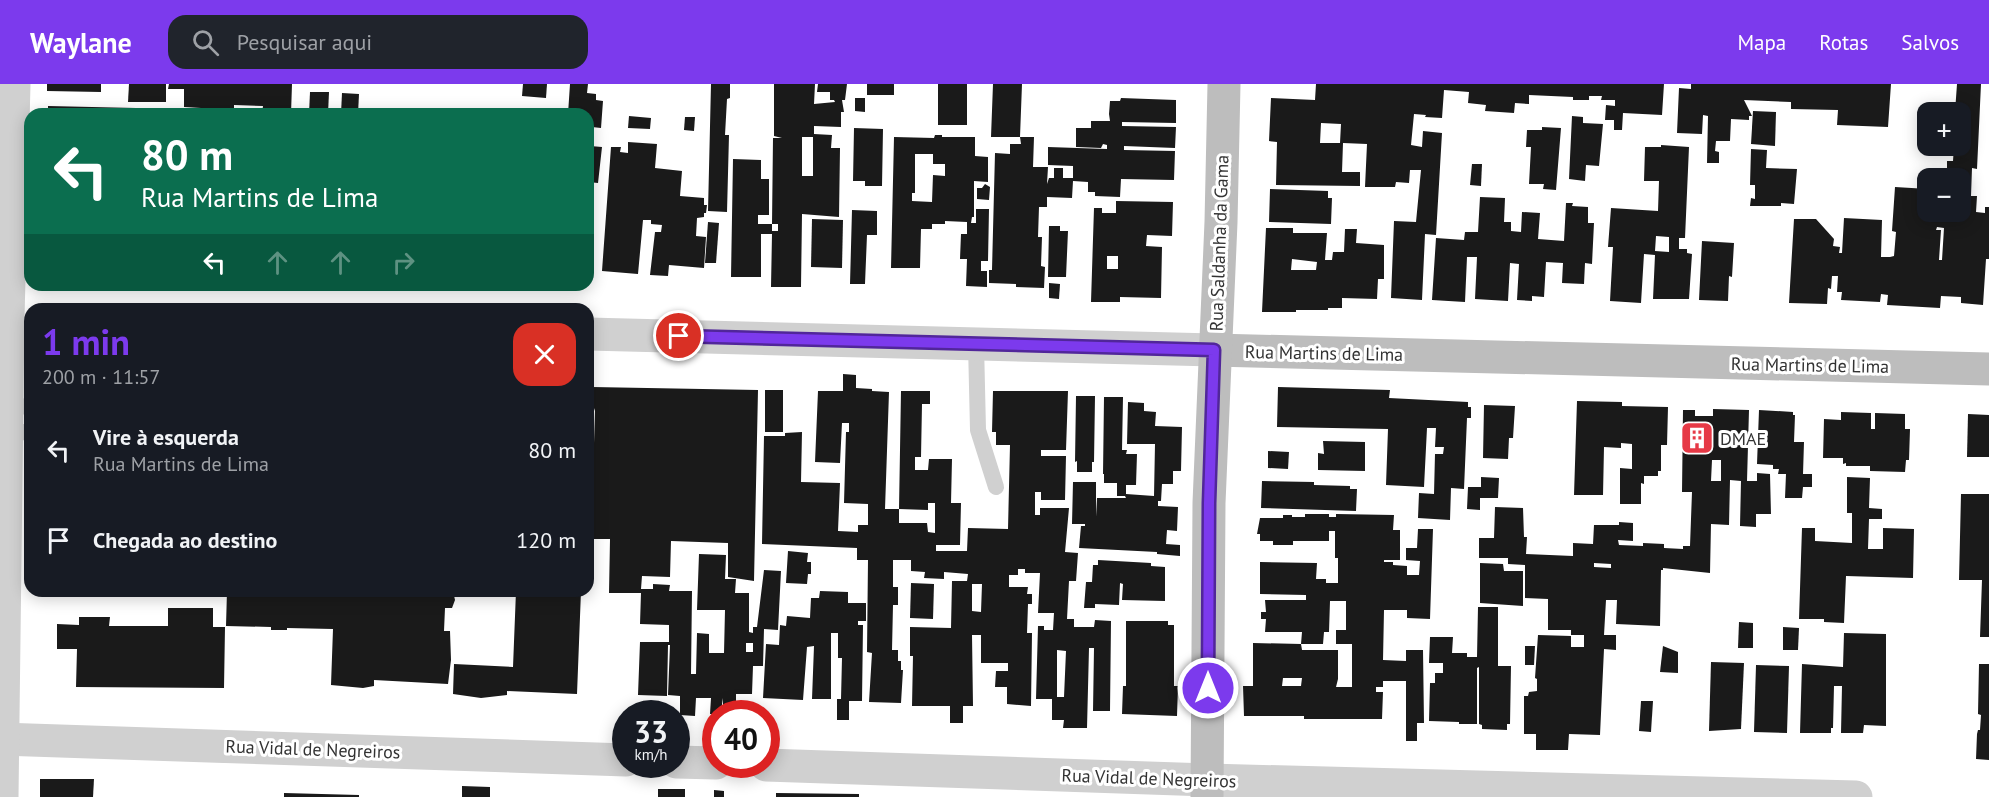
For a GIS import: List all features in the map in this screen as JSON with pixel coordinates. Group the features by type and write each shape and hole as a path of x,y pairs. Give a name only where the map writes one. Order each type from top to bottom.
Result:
{"street":[{"path":"2,797 1,739 18,419 13,318 14,84"},
{"name":"Rua Saldanha da Gama","path":"1208,788 1209,503 1221,222 1224,84"},
{"name":"Rua Martins de Lima","path":"594,334 1989,369"},
{"name":"Rua Vidal de Negreiros","path":"1,739 612,760"},
{"name":"Rua Vidal de Negreiros","path":"780,766 1208,788 1856,797"}],"lane":[{"path":"976,344 978,430 996,487"}],"building":[{"path":"47,84 101,84 101,92 47,91"},
{"path":"129,84 166,84 166,102 128,102"},
{"path":"169,84 292,84 291,108 234,105 234,108 184,107 184,89 168,89"},
{"path":"523,84 547,84 546,98 522,96"},
{"path":"570,84 588,84 587,93 596,94 596,100 603,101 601,128 594,127 594,108 568,108"},
{"path":"711,84 730,84 725,135 729,135 727,212 708,211"},
{"path":"774,84 815,84 814,104 835,102 830,100 830,92 817,92 818,84 847,84 845,100 842,100 844,112 841,112 841,127 814,126 814,134 832,135 831,148 840,148 839,217 802,214 801,287 771,287 772,234 761,234 761,277 731,277 733,159 761,160 761,179 769,179 769,215 758,215 758,224 772,224 773,138 782,138 774,136","holes":["802,137 813,137 813,176 802,176","772,224 778,224 778,231 772,231"]},
{"path":"867,84 894,84 894,95 867,95"},
{"path":"938,84 967,84 967,125 938,125"},
{"path":"993,84 1022,84 1020,137 991,137"},
{"path":"1316,84 1664,84 1662,115 1623,113 1622,130 1614,130 1614,120 1605,120 1606,105 1615,106 1615,100 1601,100 1602,96 1589,96 1589,100 1573,100 1573,97 1529,95 1529,104 1515,103 1514,113 1485,111 1486,105 1468,103 1469,92 1444,90 1442,118 1414,114 1411,145 1422,147 1423,131 1442,133 1436,235 1425,234 1422,300 1391,298 1394,221 1416,222 1421,170 1410,170 1409,183 1396,182 1395,187 1365,187 1367,144 1343,143 1342,172 1360,172 1360,186 1276,185 1277,142 1269,141 1271,98 1315,100","holes":["1321,123 1341,124 1340,143 1320,143"]},
{"path":"1691,84 1891,84 1888,127 1837,125 1838,110 1791,109 1791,102 1744,100 1752,116 1749,116 1749,120 1731,119 1730,141 1716,141 1715,151 1719,152 1719,163 1707,163 1708,116 1703,115 1702,134 1677,133 1679,88 1691,89"},
{"path":"1957,84 1981,84 1977,169 1972,168 1971,196 1971,168 1947,168 1947,161 1953,161 1953,156 1971,156 1971,102 1956,102"},
{"path":"310,92 329,92 328,108 309,108"},
{"path":"342,93 359,94 358,108 341,108"},
{"path":"855,98 865,98 865,112 855,111"},
{"path":"1121,98 1176,100 1176,123 1122,122 1122,126 1176,127 1175,148 1124,146 1124,150 1175,151 1174,180 1121,179 1120,197 1095,196 1095,192 1088,192 1088,182 1073,181 1072,198 1047,197 1047,207 1039,207 1038,237 1042,237 1041,266 1045,267 1044,288 989,283 989,270 992,270 995,153 1010,154 1010,144 1021,144 1020,137 1034,137 1033,167 1048,167 1047,184 1049,178 1054,178 1054,168 1063,168 1063,178 1073,178 1073,166 1048,165 1048,147 1107,149 1107,145 1103,144 1101,148 1076,147 1076,128 1091,128 1091,121 1110,121 1110,101 1120,101"},
{"path":"48,106 136,108 48,108"},
{"path":"1753,111 1776,112 1775,146 1751,144"},
{"path":"629,116 651,118 650,129 628,128"},
{"path":"1572,116 1583,117 1583,123 1603,124 1599,166 1586,165 1585,181 1569,179"},
{"path":"685,117 695,117 694,131 684,130"},
{"path":"1542,127 1561,128 1556,190 1543,189 1544,184 1529,184 1531,147 1526,147 1527,130 1542,130"},
{"path":"854,128 883,129 882,186 865,186 865,181 853,181"},
{"path":"935,135 975,137 975,156 988,157 988,182 974,181 974,217 971,223 976,223 976,209 989,209 988,261 981,261 981,271 987,271 987,287 966,286 967,259 960,259 961,234 967,234 967,222 945,221 945,224 932,224 932,229 921,229 920,268 891,268 894,137 934,138","holes":["915,154 933,154 933,164 945,164 945,176 933,175 932,202 912,201 912,193 915,193"]},
{"path":"628,142 657,144 655,168 682,171 680,196 704,198 704,205 707,205 706,213 704,217 697,218 696,236 706,237 704,268 669,265 668,276 650,275 655,232 661,232 662,225 651,224 651,220 643,220 638,274 602,271 611,147 621,147 620,152 628,153"},
{"path":"1661,145 1689,147 1685,238 1679,238 1679,249 1687,249 1687,253 1692,254 1689,299 1653,299 1655,255 1644,254 1641,303 1610,301 1613,247 1608,247 1611,208 1658,211 1659,181 1644,181 1645,147 1661,147","holes":["1656,236 1669,237 1669,252 1655,251"]},
{"path":"594,146 602,147 598,183 594,183"},
{"path":"1751,149 1767,150 1766,168 1797,169 1794,204 1750,206 1751,198 1755,199 1755,185 1750,185"},
{"path":"1472,164 1482,164 1481,186 1470,185"},
{"path":"985,184 990,187 989,200 977,199 977,188 982,188"},
{"path":"1895,187 1917,188 1917,222 1971,222 1971,196 1977,196 1976,212 1985,213 1985,207 1989,207 1989,259 1986,259 1983,305 1961,303 1961,297 1941,296 1940,308 1887,305 1888,295 1881,294 1880,302 1841,300 1842,292 1837,292 1838,276 1832,276 1831,289 1828,288 1827,304 1789,303 1794,219 1816,219 1834,239 1833,246 1840,247 1839,253 1842,253 1844,218 1882,220 1881,257 1894,256 1896,232 1892,231","holes":["1937,227 1944,228 1942,260 1939,260 1941,230 1936,230"]},
{"path":"1270,189 1328,191 1328,198 1332,198 1331,224 1269,222"},
{"path":"1480,197 1505,198 1504,222 1511,222 1511,231 1521,232 1522,212 1540,213 1538,239 1564,241 1566,203 1573,203 1572,206 1588,207 1588,223 1594,223 1592,264 1585,263 1584,284 1562,283 1563,263 1546,262 1544,297 1532,296 1532,301 1517,300 1519,264 1510,263 1508,301 1475,299 1477,257 1467,257 1465,302 1432,300 1436,238 1464,240 1465,232 1478,232"},
{"path":"1116,201 1173,202 1172,236 1147,235 1146,246 1162,247 1161,298 1120,297 1120,302 1091,302 1094,208 1102,208 1102,213 1116,213","holes":["1107,256 1118,256 1118,269 1107,269"]},
{"path":"852,210 877,211 877,235 867,235 865,284 850,284"},
{"path":"812,219 843,220 842,268 811,267"},
{"path":"708,222 719,223 716,263 705,263"},
{"path":"1049,226 1060,226 1060,231 1068,231 1066,277 1048,277"},
{"path":"1266,228 1293,228 1293,233 1327,233 1325,260 1332,260 1333,252 1344,252 1345,229 1357,229 1356,243 1384,245 1384,279 1378,279 1377,299 1342,298 1342,308 1328,308 1328,310 1262,312","holes":["1292,259 1317,262 1316,270 1291,270"]},
{"path":"1702,241 1734,243 1728,301 1699,300"},
{"path":"1049,283 1060,284 1059,299 1049,298"},
{"path":"843,374 856,375 856,388 889,392 885,509 899,509 901,391 930,391 930,404 922,404 921,457 915,457 915,470 928,470 929,459 952,459 951,503 961,503 960,545 936,545 936,551 967,551 968,528 1008,529 1010,445 996,445 996,432 992,432 993,391 1068,391 1066,450 1041,450 1041,456 1066,456 1065,500 1041,500 1041,492 1035,492 1035,515 1040,515 1040,508 1069,508 1065,552 1078,553 1076,581 1069,581 1067,619 1074,619 1074,627 1094,627 1095,620 1111,621 1110,711 1093,711 1094,648 1089,648 1087,728 1063,728 1064,720 1052,720 1052,699 1036,699 1038,626 1044,626 1044,630 1053,630 1054,613 1038,613 1040,573 1025,573 1025,569 1018,569 1018,575 1009,575 1009,587 1028,587 1027,594 1032,594 1032,604 1028,604 1027,633 1032,633 1031,706 1007,704 1007,687 995,687 996,671 1008,671 1008,663 981,663 981,635 972,635 973,706 963,706 963,723 950,723 950,706 912,706 913,656 910,656 910,627 951,628 952,581 967,581 968,574 944,572 944,579 924,578 925,572 911,571 911,560 893,560 893,587 898,587 898,605 893,605 892,650 898,650 898,661 901,661 901,670 903,670 901,703 869,702 872,653 867,652 868,560 857,560 857,548 762,544 764,436 785,436 785,433 802,432 801,482 840,483 838,531 858,532 858,525 868,525 868,504 844,503 846,432 849,432 849,423 842,423 840,463 815,462 818,391 843,391","holes":["928,503 935,503 935,533 928,532 927,523 899,523 899,509 928,510","972,584 982,584 981,612 972,611","1057,650 1066,651 1064,697 1057,697"]},
{"path":"594,387 758,390 754,581 728,577 728,543 671,541 670,577 642,576 641,589 653,589 653,584 670,585 669,591 692,591 691,674 696,674 697,633 709,634 709,653 724,653 725,610 697,610 699,554 726,555 725,579 736,579 735,593 749,593 749,632 753,633 753,627 757,627 764,570 781,571 778,630 764,629 763,666 753,666 752,694 736,694 736,700 696,698 695,716 690,716 690,700 680,700 680,696 668,695 670,645 668,645 667,696 638,695 640,642 669,642 669,625 640,624 641,593 609,593 610,539 594,539","holes":["746,643 753,643 753,652 746,652"]},
{"path":"1278,387 1390,390 1389,398 1468,402 1468,407 1471,407 1471,418 1467,418 1464,489 1451,488 1450,520 1418,518 1419,493 1434,494 1435,454 1443,454 1444,447 1435,447 1436,428 1427,428 1424,487 1386,485 1388,429 1277,427"},
{"path":"765,390 783,390 783,432 765,432"},
{"path":"1076,396 1095,396 1092,472 1077,472 1077,461 1075,462"},
{"path":"1104,397 1123,397 1122,450 1127,450 1126,454 1137,454 1136,485 1126,485 1126,494 1154,496 1155,444 1127,444 1128,402 1144,403 1144,411 1156,412 1155,426 1182,427 1181,471 1173,471 1173,484 1162,484 1161,501 1158,501 1158,506 1178,507 1177,531 1167,530 1166,544 1180,545 1180,556 1157,554 1157,552 1079,548 1081,526 1085,524 1072,524 1073,482 1096,482 1096,517 1097,498 1126,498 1117,496 1117,483 1104,483"},
{"path":"1577,401 1622,402 1622,406 1668,407 1667,445 1661,445 1661,471 1658,471 1658,476 1644,476 1644,484 1641,483 1641,504 1620,504 1620,468 1632,469 1632,444 1621,443 1621,448 1604,447 1603,495 1574,495"},
{"path":"1484,405 1515,406 1513,438 1509,438 1508,459 1483,458"},
{"path":"1713,409 1749,410 1747,481 1757,481 1757,473 1770,474 1771,514 1756,514 1756,527 1740,526 1741,481 1730,480 1729,525 1711,524 1710,573 1663,568 1661,570 1660,626 1616,624 1617,600 1606,600 1604,635 1616,635 1616,650 1604,649 1600,735 1569,734 1568,750 1536,750 1536,734 1524,734 1524,696 1528,696 1529,692 1537,691 1537,679 1535,678 1538,635 1571,636 1571,647 1584,647 1584,635 1571,635 1571,630 1548,630 1548,599 1525,598 1525,565 1508,564 1508,558 1479,558 1479,538 1494,538 1495,507 1523,508 1524,537 1527,537 1526,554 1573,556 1573,543 1593,544 1594,525 1619,525 1619,522 1633,523 1633,541 1618,540 1619,545 1664,544 1664,548 1683,549 1683,546 1690,546 1692,492 1682,492 1683,410 1695,410 1695,416 1713,416","holes":["1712,460 1721,460 1721,481 1711,481","1594,563 1611,564 1611,568 1594,567"]},
{"path":"1759,410 1793,412 1795,415 1794,442 1804,442 1803,474 1812,474 1812,487 1803,487 1802,498 1785,498 1786,474 1778,474 1779,469 1773,469 1773,465 1757,464"},
{"path":"1841,412 1871,413 1871,429 1875,429 1875,413 1905,414 1905,429 1910,429 1909,460 1906,460 1905,472 1870,471 1870,466 1846,466 1846,463 1843,464 1843,458 1823,458 1824,419 1841,420"},
{"path":"1968,414 1989,415 1989,457 1967,457"},
{"path":"1323,441 1365,442 1365,471 1318,470 1318,453 1324,454"},
{"path":"1268,451 1289,452 1288,469 1268,468"},
{"path":"1481,477 1499,478 1498,498 1480,498 1480,510 1467,509 1468,487 1481,487"},
{"path":"1847,477 1870,478 1869,508 1882,509 1882,519 1869,519 1868,549 1883,549 1883,528 1914,529 1913,578 1846,576 1844,623 1824,622 1824,619 1799,619 1802,528 1815,528 1815,541 1852,543 1852,513 1847,513"},
{"path":"1262,481 1314,482 1314,485 1350,486 1350,489 1357,489 1356,511 1261,508"},
{"path":"1961,494 1989,494 1989,637 1980,637 1982,580 1959,580"},
{"path":"1305,514 1329,514 1329,517 1336,517 1336,514 1394,515 1393,530 1400,530 1400,560 1384,560 1384,562 1407,566 1407,575 1419,575 1420,561 1406,560 1406,548 1417,548 1418,529 1433,529 1430,619 1407,618 1407,610 1384,610 1383,660 1406,661 1406,650 1423,650 1424,723 1417,723 1417,741 1406,741 1406,681 1383,681 1383,687 1376,687 1376,692 1383,692 1382,719 1244,716 1243,686 1253,686 1253,643 1301,644 1302,632 1265,632 1266,619 1261,619 1261,612 1266,612 1265,600 1306,600 1306,595 1260,594 1260,562 1317,563 1316,579 1326,579 1326,583 1338,583 1335,531 1329,531 1329,541 1293,541 1293,545 1273,545 1273,541 1260,541 1260,534 1257,534 1260,518 1283,518 1283,515 1305,517","holes":["1330,601 1346,601 1346,630 1336,630 1336,644 1352,644 1352,687 1336,687 1338,650 1302,650 1301,644 1323,644 1324,632 1329,632","1283,678 1302,678 1301,686 1282,686"]},
{"path":"788,551 808,553 807,562 811,562 811,574 808,574 807,584 786,583"},
{"path":"1098,560 1151,563 1151,566 1165,567 1165,601 1122,600 1123,584 1120,583 1119,605 1095,604 1095,608 1084,608 1086,582 1092,582 1093,565 1098,565"},
{"path":"1480,563 1503,564 1504,571 1523,571 1523,606 1480,603"},
{"path":"911,583 934,584 933,619 910,618"},
{"path":"820,591 848,592 848,603 866,603 866,621 858,621 858,625 863,625 862,701 849,701 849,720 837,720 837,699 841,699 842,658 838,658 838,633 831,633 831,699 812,699 814,646 807,647 803,700 763,698 766,644 779,645 780,625 786,626 787,616 810,618 811,598 819,598"},
{"path":"227,597 454,597 455,600 452,608 445,608 444,631 450,631 451,660 448,684 374,680 374,686 363,688 331,685 333,629 271,630 271,627 226,626"},
{"path":"516,597 581,597 577,694 507,691 507,695 481,698 453,694 454,664 513,667"},
{"path":"1478,607 1498,607 1498,666 1511,666 1510,724 1507,724 1507,730 1482,729 1482,725 1479,724 1479,667 1477,668 1477,724 1429,721 1430,683 1435,683 1435,673 1443,673 1443,663 1429,663 1430,637 1453,637 1452,653 1467,653 1467,657 1477,657"},
{"path":"168,608 213,608 213,627 225,627 224,688 76,687 77,649 57,649 57,624 79,625 79,617 110,617 109,626 168,626"},
{"path":"1126,621 1168,621 1168,625 1174,625 1174,686 1178,686 1177,716 1122,714 1123,686 1126,686"},
{"path":"1739,622 1753,623 1753,648 1738,648"},
{"path":"1783,627 1799,628 1798,650 1783,650"},
{"path":"1844,633 1886,634 1886,726 1864,725 1863,733 1841,733 1842,686 1834,686 1831,733 1800,733 1802,664 1843,667"},
{"path":"1525,646 1535,646 1534,665 1525,665"},
{"path":"1663,646 1678,652 1678,673 1660,672"},
{"path":"1711,662 1744,663 1741,729 1709,731"},
{"path":"1979,664 1989,664 1989,760 1976,759 1977,734 1980,730 1981,715 1978,714"},
{"path":"1756,665 1789,666 1787,733 1754,732"},
{"path":"1641,701 1653,701 1651,732 1639,731"},
{"path":"40,779 94,779 93,797 40,797"},
{"path":"462,786 490,787 490,797 462,797"},
{"path":"658,789 685,789 685,797 658,797"},
{"path":"714,790 724,791 724,797 714,797"},
{"path":"284,793 359,795 359,797 284,797"},
{"path":"776,793 859,794 859,797 776,797"}],"place":[{"name":"DMAE","path":"1697,438"}],"route":[{"path":"679,336 1214,350 1209,503 1208,688"}]}
